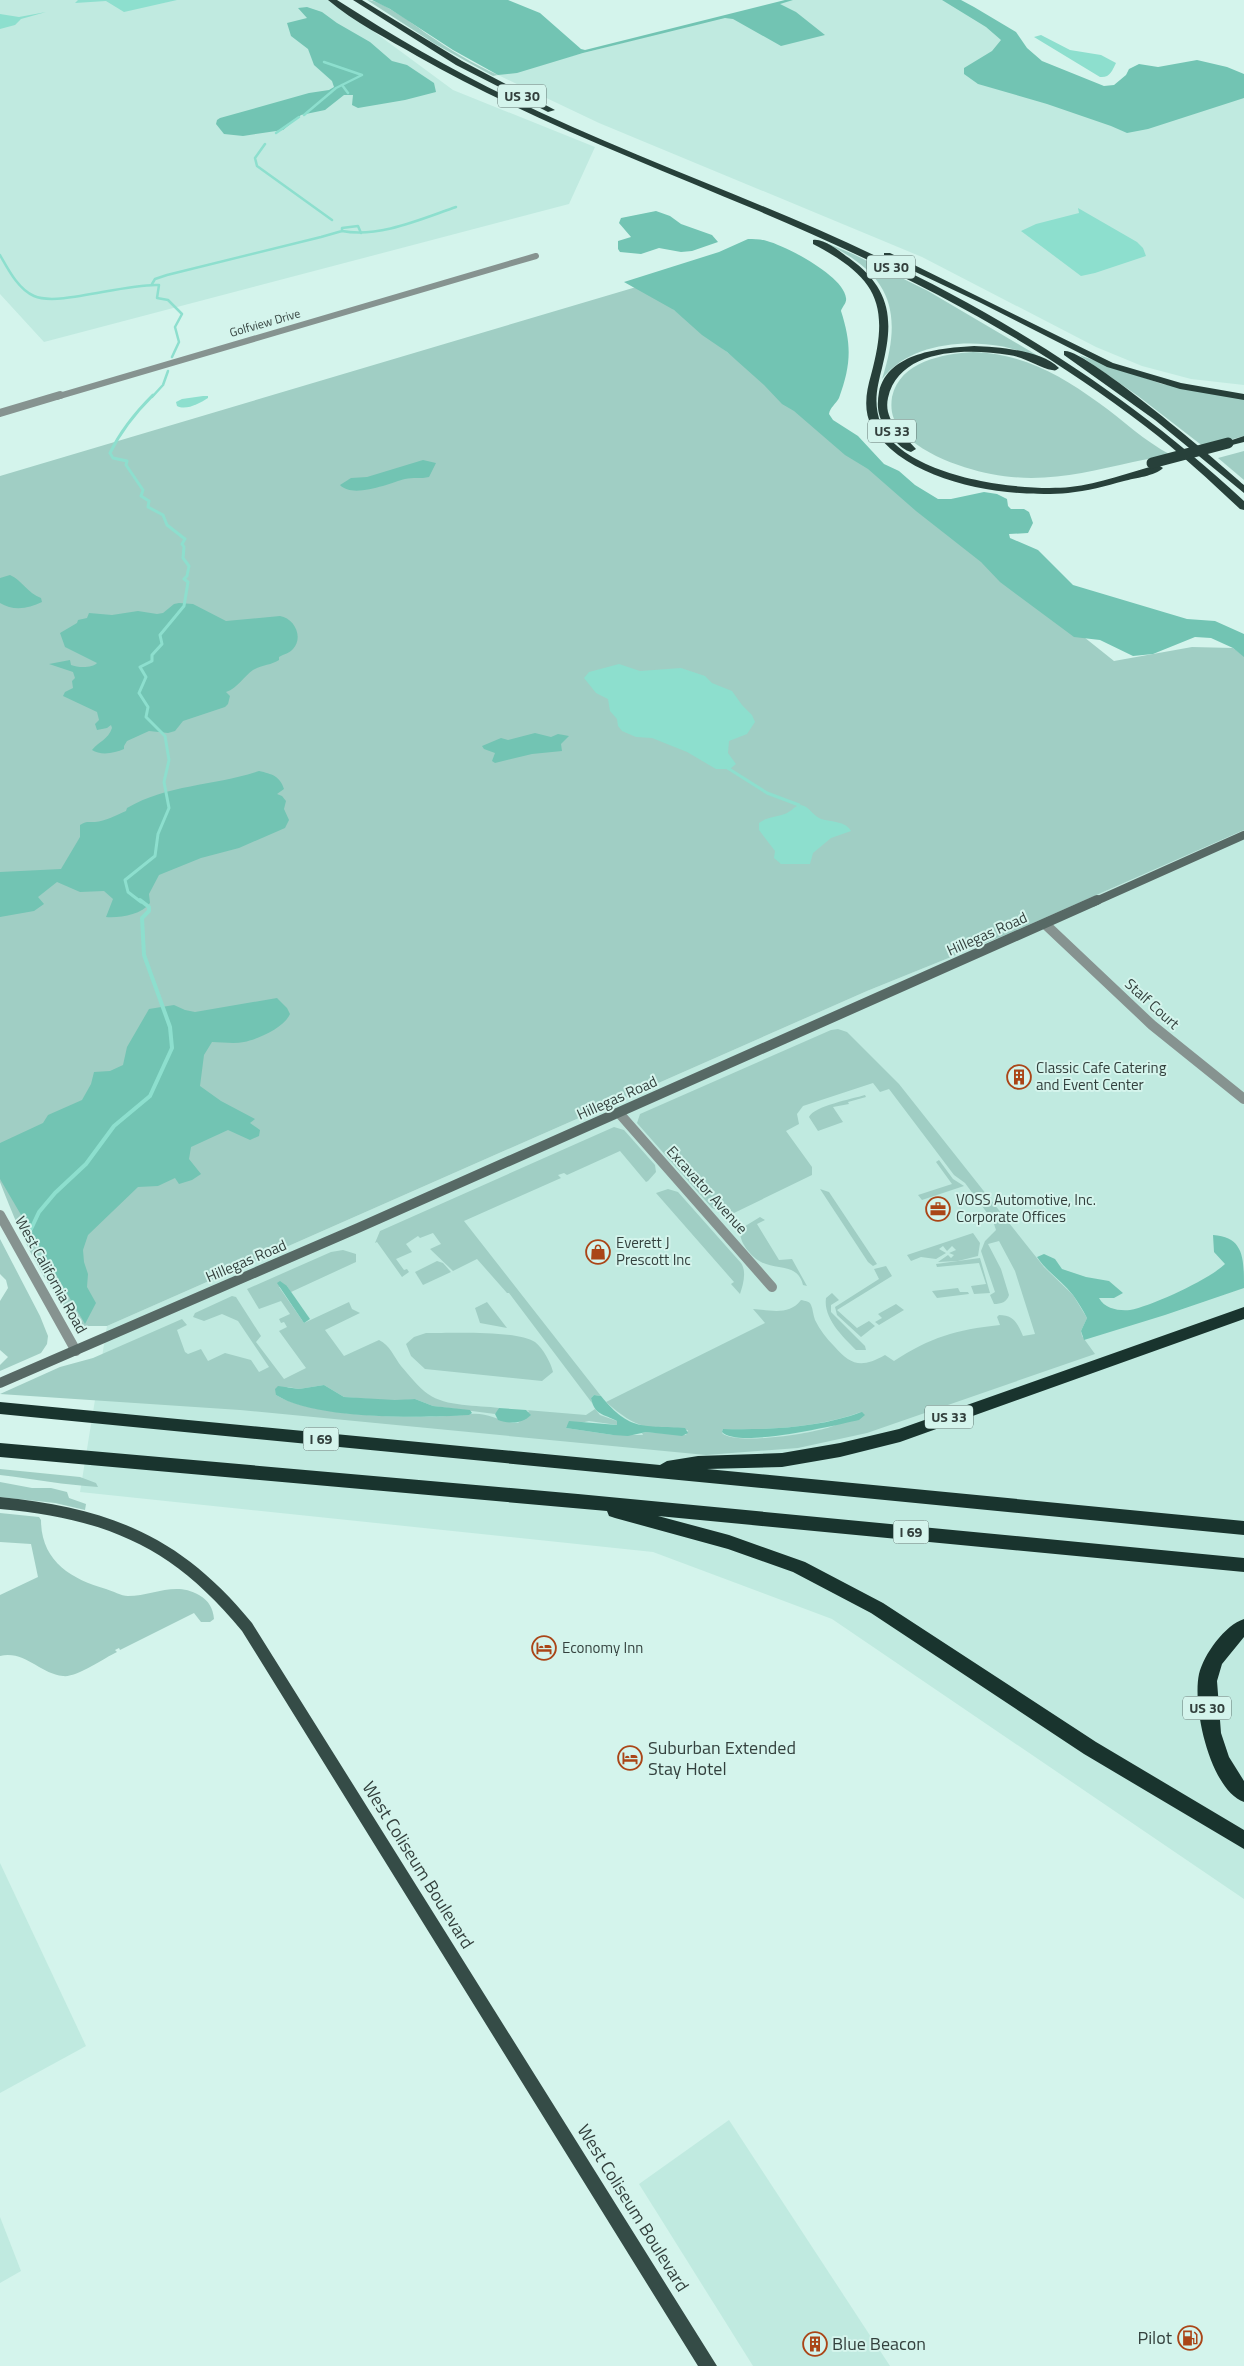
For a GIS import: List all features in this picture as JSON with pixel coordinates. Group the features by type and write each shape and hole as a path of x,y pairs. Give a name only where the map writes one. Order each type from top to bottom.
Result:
{"highway":[{"name":"US 30","path":"332,0 403,45 494,93 632,156 818,233 930,286 1008,330 1133,411 1172,442 1244,506"},
{"name":"US 30","path":"357,0 442,53 548,109 833,230 954,287 1030,330 1112,383 1184,437 1244,490"},
{"path":"632,156 828,248 859,271 878,295 885,321 870,398 871,415 881,433 889,442 914,460 950,476 970,482 999,488 1041,491 1086,487 1155,466 1236,446 1244,439"},
{"path":"954,287 1110,365 1180,386 1244,397"},
{"name":"US 33","path":"1133,411 1107,401 1046,363 1010,352 981,348 948,350 918,358 894,374 887,382 882,394 884,416 898,438 928,459 970,474 1014,482 1060,483 1155,466"},
{"name":"US 33","path":"643,1471 698,1463 782,1460 840,1450 900,1435 1244,1313"},
{"name":"I 69","path":"0,1408 1244,1528"},
{"name":"I 69","path":"0,1450 578,1501 1244,1566"},
{"path":"578,1501 729,1542 798,1568 877,1608 1090,1748 1244,1840"},
{"name":"US 30","path":"1244,1626 1228,1640 1209,1673 1207,1711 1216,1748 1237,1787 1244,1794"}],"main road":[{"name":"Hillegas Road","path":"0,1383 619,1113 1244,835"},
{"name":"West Coliseum Boulevard","path":"0,1503 54,1509 121,1528 170,1553 225,1598 252,1636 708,2366"}],"street":[{"name":"Golfview Drive","path":"0,413 536,256"},
{"name":"Stalf Court","path":"1045,924 1152,1025 1244,1099"},
{"name":"Excavator Avenue","path":"619,1113 772,1287"},
{"name":"West California Road","path":"0,1215 76,1350"}],"shaded area":[{"path":"0,0 331,0 453,90 595,147 569,204 44,342 0,294"},
{"path":"78,0 177,0 124,12 106,1 75,3"},
{"path":"367,0 389,8 453,51 498,75 493,76 435,44"},
{"path":"372,0 508,0 540,13 581,49 585,50 785,0 793,0 780,4 796,12 825,35 781,46 733,19 725,18 583,53 517,73 498,75 453,50 390,9"},
{"path":"789,0 950,0 1008,37 990,84 1244,97 1244,385 1191,379 1142,366 1096,347 922,257 599,123 498,75"},
{"path":"942,0 961,0 1016,32 1027,48 1042,61 1104,86 1114,85 1126,75 1129,69 1139,64 1158,67 1197,60 1227,67 1244,74 1244,98 1148,129 1127,133 1047,104 978,84 964,74 964,68 992,51 1001,40 986,27"},
{"path":"307,7 322,12 370,42 392,61 407,65 434,83 436,92 405,100 358,108 352,105 353,95 344,95 325,110 301,115 283,130 243,136 224,134 216,124 220,118 309,93 329,90 334,87 332,81 314,65 308,49 291,36 287,23 307,18 298,8"},
{"path":"46,12 21,19 15,25 0,29 0,14 19,17"},
{"path":"1041,35 1070,50 1101,55 1116,63 1108,75 1100,77 1034,37"},
{"path":"1078,208 1137,242 1143,248 1146,256 1081,276 1021,231 1036,224 1079,213"},
{"path":"656,211 670,216 681,224 712,235 718,242 692,251 681,252 659,248 641,254 620,252 618,241 631,237 619,223 621,218"},
{"path":"812,237 853,254 928,291 1040,357 1000,346 968,343 952,344 920,352 906,359 882,379 889,352 892,329 890,308 883,291 872,275 857,261"},
{"path":"748,239 767,241 800,255 825,272 843,289 846,300 841,311 847,334 848,365 839,398 829,414 833,420 858,436 884,464 899,471 915,485 938,499 951,499 984,492 997,494 1007,499 1008,506 1011,509 1024,509 1029,512 1033,523 1028,533 1009,534 1010,538 1038,550 1073,585 1187,619 1215,621 1244,634 1244,657 1233,648 1211,638 1195,637 1153,654 1133,656 1100,640 1074,637 1000,582 981,562 916,511 868,469 845,455 794,411 782,404 727,352 702,335 674,310 624,282 719,252"},
{"path":"643,285 1114,661 1192,647 1233,648 1244,656 1244,830 1008,934 867,991 107,1326 84,1326 66,1308 43,1275 15,1219 0,1182 0,476"},
{"path":"973,352 1008,357 1040,367 1084,393 1143,437 1171,455 1063,476 1028,478 991,474 936,456 911,440 901,430 893,416 891,408 892,397 904,375 913,367 936,358"},
{"path":"1079,355 1162,384 1244,399 1244,436 1204,447 1138,396"},
{"path":"208,396 208,398 193,406 185,408 177,406 176,402 182,399"},
{"path":"1244,451 1244,480 1218,458"},
{"path":"423,460 436,463 429,477 405,479 372,489 354,491 340,485 351,478 367,477"},
{"path":"10,575 41,598 42,602 21,608 5,606 0,603 0,578"},
{"path":"174,604 193,604 226,621 280,616 293,624 298,639 290,652 279,657 279,660 273,663 253,670 234,688 226,692 230,696 225,707 183,721 175,731 168,733 149,731 127,741 124,749 112,753 92,750 106,738 112,728 111,725 97,730 95,724 99,720 97,712 63,696 65,692 73,688 72,681 75,678 73,672 49,664 70,660 71,665 85,667 97,663 65,647 60,633 77,623 78,620 87,618 89,613 112,615 138,611 157,614 163,613"},
{"path":"619,664 640,671 681,668 705,676 712,683 732,691 752,715 755,722 747,734 729,741 728,753 736,764 730,769 716,769 687,752 652,738 636,737 622,731 618,726 617,719 610,711 608,699 596,693 584,678 589,672"},
{"path":"535,733 551,737 558,734 569,736 561,744 562,751 532,754 495,763 492,761 495,753 484,749 482,746 501,738 508,740"},
{"path":"259,771 275,776 284,789 277,794 286,801 284,809 289,820 285,828 239,848 201,858 159,875 149,894 150,903 136,913 118,917 106,917 113,899 104,891 80,892 57,882 38,897 44,904 34,911 0,917 0,872 61,869 80,837 80,825 111,818 143,800 159,794"},
{"path":"801,805 818,818 846,825 851,831 831,838 813,853 810,864 781,864 774,858 775,851 759,830 759,823 765,819 787,813"},
{"path":"1244,830 1244,1899 832,1619 653,1552 80,1492 107,1326 867,991 1008,934"},
{"path":"277,998 290,1014 282,1024 263,1036 244,1042 212,1042 204,1055 200,1086 221,1101 255,1119 250,1123 260,1130 259,1136 250,1140 228,1130 191,1147 189,1159 201,1174 192,1180 179,1184 175,1178 158,1186 138,1187 88,1235 83,1250 84,1262 88,1274 87,1287 96,1303 85,1324 0,1179 0,1143 43,1123 48,1115 82,1100 91,1084 94,1072 110,1071 123,1065 127,1047 149,1009 174,1005 195,1012"},
{"path":"838,1029 847,1032 899,1084 1044,1267 1073,1295 1087,1318 1081,1331 1082,1336 1095,1354 867,1433 798,1448 706,1455 240,1410 0,1394 60,1367 93,1358 182,1319 187,1325 177,1330 185,1352 188,1354 201,1349 208,1361 225,1353 251,1360 259,1372 269,1367 238,1321 222,1314 204,1321 193,1317 195,1313 232,1296 236,1297 261,1336 256,1342 284,1379 306,1368 279,1331 287,1327 279,1319 290,1314 281,1301 259,1309 247,1289 331,1252 343,1250 356,1254 356,1262 291,1292 287,1286 279,1287 304,1323 349,1302 352,1309 360,1313 325,1330 344,1356 379,1340 389,1348 401,1366 417,1384 435,1398 462,1405 499,1408 495,1414 433,1406 415,1399 395,1401 344,1397 324,1385 299,1389 288,1387 276,1395 293,1403 342,1413 400,1417 477,1414 518,1423 529,1411 526,1410 586,1415 595,1409 600,1415 617,1421 617,1425 589,1421 567,1426 566,1428 613,1435 643,1435 642,1433 646,1432 686,1435 688,1430 644,1426 635,1423 606,1402 765,1323 753,1309 779,1311 791,1308 801,1300 808,1302 812,1307 815,1320 826,1337 840,1353 857,1363 870,1362 885,1355 894,1361 932,1340 956,1332 1000,1325 997,1317 999,1315 1012,1318 1023,1336 1035,1334 1015,1271 999,1241 988,1244 1001,1269 1009,1295 1003,1302 994,1304 990,1295 995,1292 981,1251 985,1241 996,1230 993,1221 965,1183 954,1175 889,1089 880,1092 873,1083 803,1106 797,1114 799,1124 786,1131 812,1167 812,1175 734,1213 726,1214 712,1208 637,1123 640,1114 831,1030","holes":["861,1412 833,1426 794,1435 742,1438 730,1437 722,1433 723,1429 758,1429 811,1425"]},
{"path":"865,1095 866,1097 848,1102 849,1104 833,1107 843,1122 818,1131 809,1117 812,1113 825,1106"},
{"path":"614,1127 624,1130 655,1165 656,1172 648,1181 646,1182 620,1151 567,1175 564,1173 558,1175 561,1178 464,1221 601,1396 594,1395 591,1398 592,1403 509,1293 477,1259 453,1271 430,1249 441,1244 433,1233 420,1238 418,1236 406,1244 412,1252 396,1259 404,1270 407,1269 409,1272 402,1277 377,1242 375,1243 380,1231"},
{"path":"939,1160 953,1179 964,1186 922,1200 918,1195 952,1184 936,1162"},
{"path":"668,1189 678,1192 741,1263 744,1274 740,1294 731,1284 734,1282 656,1193"},
{"path":"820,1189 829,1192 877,1264 873,1266 868,1262"},
{"path":"760,1217 765,1220 757,1224 779,1260 792,1259 807,1286 803,1285 796,1273 786,1268 761,1262 745,1247 740,1232 742,1228"},
{"path":"973,1233 980,1243 978,1256 958,1261 938,1262 948,1255 951,1258 954,1255 949,1253 956,1250 952,1246 947,1251 943,1246 939,1249 946,1253 936,1259 921,1257 911,1261 907,1255"},
{"path":"1213,1235 1231,1240 1240,1251 1244,1267 1244,1288 1084,1340 1081,1331 1087,1318 1084,1312 1073,1295 1037,1257 1044,1254 1055,1259 1062,1269 1086,1277 1109,1281 1123,1293 1114,1298 1099,1298 1105,1305 1121,1310 1130,1310 1180,1291 1207,1277 1225,1264 1214,1252"},
{"path":"0,1239 40,1316 48,1336 47,1344 41,1353 0,1371 0,1365 8,1357 0,1350 0,1301 8,1288 6,1280 0,1274"},
{"path":"980,1258 990,1293 974,1294 971,1286 986,1284 979,1263 937,1267 936,1264"},
{"path":"437,1261 443,1263 451,1272 423,1285 415,1272"},
{"path":"886,1266 892,1276 837,1310 857,1328 869,1321 875,1326 861,1337 837,1315 835,1307 879,1279 874,1269"},
{"path":"280,1281 287,1286 310,1319 304,1323 277,1283"},
{"path":"958,1288 960,1292 968,1292 969,1294 937,1298 932,1291"},
{"path":"832,1293 839,1300 831,1305 831,1312 865,1346 866,1350 856,1350 835,1327 826,1305 826,1298"},
{"path":"487,1302 507,1328 480,1323 475,1308"},
{"path":"896,1304 904,1310 879,1325 875,1322 882,1318 878,1314"},
{"path":"426,1333 483,1333 526,1338 535,1342 541,1348 549,1360 553,1372 542,1381 425,1369 411,1356 406,1344 414,1337"},
{"path":"324,1385 344,1397 395,1400 415,1399 433,1406 470,1410 472,1413 469,1415 397,1417 342,1413 294,1403 276,1395 275,1389 278,1386 299,1389"},
{"path":"594,1395 601,1396 611,1408 630,1421 648,1426 685,1428 688,1433 682,1436 646,1432 628,1436 566,1428 569,1421 617,1425 617,1421 594,1408 591,1398"},
{"path":"499,1408 526,1410 531,1415 520,1422 511,1423 498,1420 495,1414"},
{"path":"862,1412 865,1415 859,1420 788,1434 747,1438 732,1437 722,1432 723,1429 758,1429 811,1425"},
{"path":"0,1469 80,1477 96,1483 98,1487 0,1475"},
{"path":"0,1482 32,1488 51,1488 67,1492 69,1498 86,1504 85,1510 55,1503 0,1497"},
{"path":"0,1513 39,1517 46,1547 52,1557 70,1574 81,1580 125,1596 173,1589 190,1591 208,1602 213,1611 214,1619 210,1622 201,1622 194,1613 120,1650 119,1648 115,1650 117,1652 69,1676 47,1671 17,1656 0,1656 0,1595 38,1577 31,1544 0,1542"},
{"path":"0,1863 86,2046 0,2093"},
{"path":"729,2120 890,2366 753,2366 639,2184"},
{"path":"0,2217 21,2271 0,2283"}],"waterway":[{"path":"324,62 362,75 342,85"},
{"path":"304,115 342,85"},
{"path":"342,85 348,93"},
{"path":"276,133 299,117"},
{"path":"265,144 255,158 257,166 332,220"},
{"path":"361,232 385,230 456,207"},
{"path":"342,231 342,228 358,226 361,232"},
{"path":"152,284 155,279 167,275 342,231"},
{"path":"342,231 361,232"},
{"path":"0,255 23,289 34,296 45,299 75,297 128,287 159,285 157,298 168,300 182,314 175,327 179,342 172,357"},
{"path":"152,397 163,385 168,371"},
{"path":"141,902 128,892 125,880 155,856 158,834 169,808 164,782 169,760 165,736 146,717 148,707 139,693 146,677 140,667 152,661 152,655 162,644 160,635 184,606 188,582 184,579 187,576 189,566 183,558 184,547 182,544 185,539 167,525 163,515 148,507 149,501 141,496 143,490 126,465 127,461 113,458 110,453 129,422 153,395"},
{"path":"726,767 767,793 799,805"},
{"path":"31,1229 39,1212 55,1193 86,1164 114,1126 150,1096 172,1048 170,1027 144,955 142,918 149,911 149,907 140,900"}],"place":[{"name":"Classic Cafe Catering and Event Center","path":"1019,1077"},
{"name":"VOSS Automotive, Inc. Corporate Offices","path":"938,1209"},
{"name":"Everett J Prescott Inc","path":"598,1252"},
{"name":"Economy Inn","path":"544,1648"},
{"name":"Suburban Extended Stay Hotel","path":"630,1758"},
{"name":"Pilot","path":"1190,2338"},
{"name":"Blue Beacon","path":"815,2344"}]}
